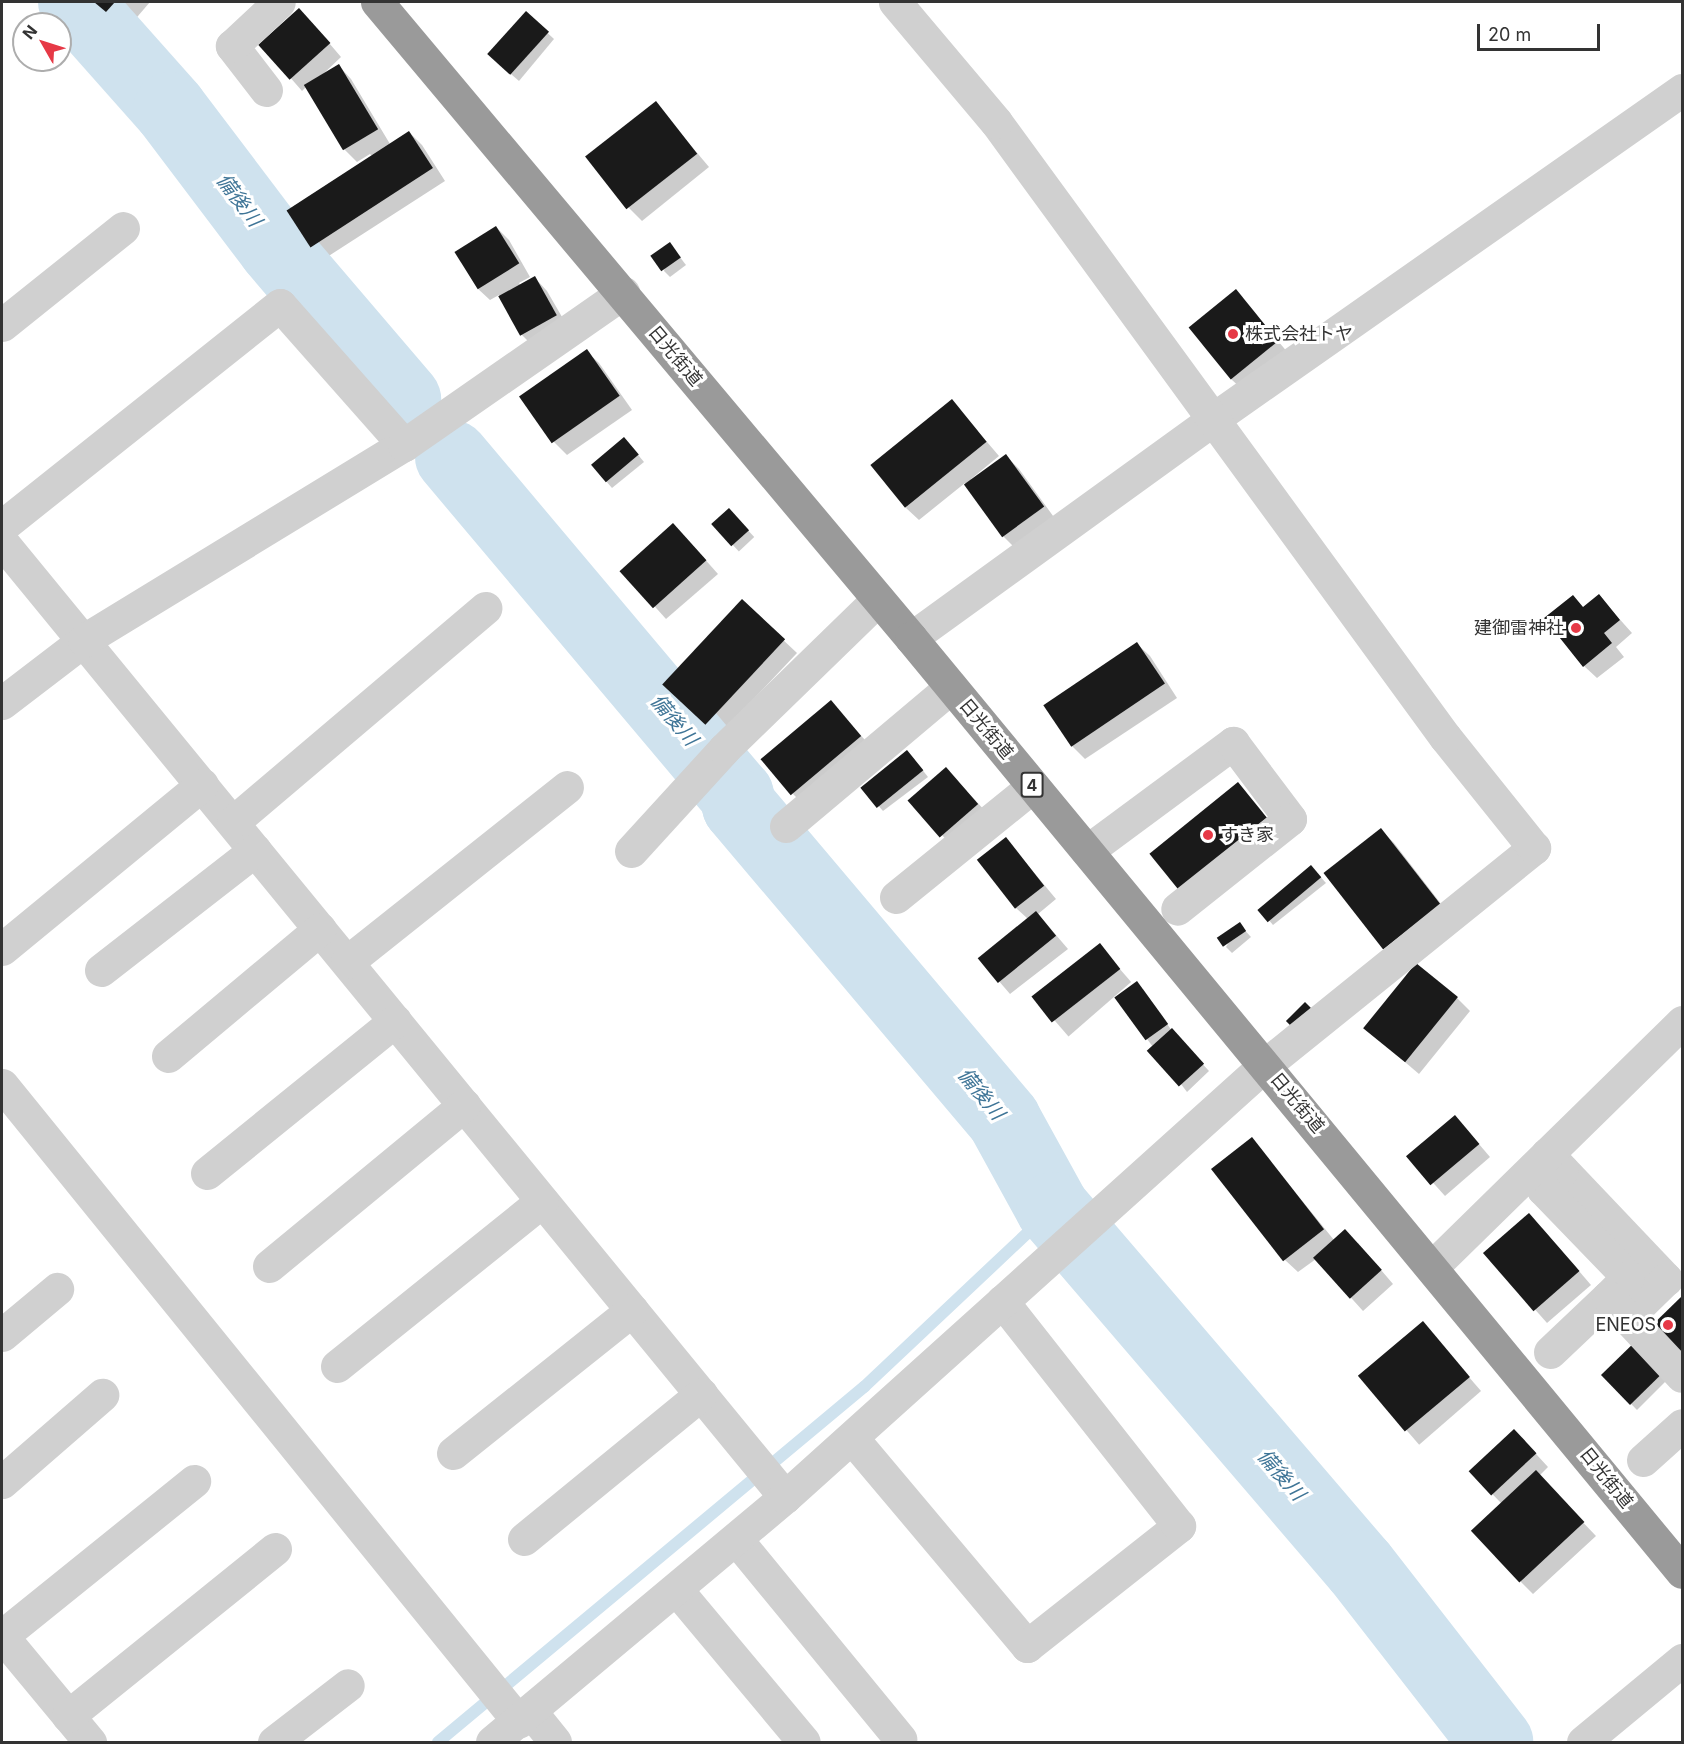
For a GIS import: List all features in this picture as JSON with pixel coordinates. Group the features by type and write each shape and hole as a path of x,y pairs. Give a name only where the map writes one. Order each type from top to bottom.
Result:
{"highway":[{"name":"日光街道","path":"377,2 911,638 1682,1570"}],"street":[{"path":"266,90 232,46 279,2"},
{"path":"492,1743 785,1497 1265,1065 1534,848 1444,737 996,122 895,2"},
{"path":"911,638 1213,419 1683,90"},
{"path":"2,325 123,228"},
{"path":"2,703 84,640 404,445 622,293"},
{"path":"2,526 280,305 404,445"},
{"path":"2,542 785,1497"},
{"path":"631,851 724,748 878,599"},
{"path":"233,822 485,608"},
{"path":"786,826 951,687"},
{"path":"1087,851 1233,743 1290,819 1177,909"},
{"path":"2,949 202,785"},
{"path":"896,897 1033,786"},
{"path":"347,962 567,787"},
{"path":"101,969 255,850"},
{"path":"168,1056 320,929"},
{"path":"207,1173 395,1021"},
{"path":"1432,1267 1554,1162 1683,1022"},
{"path":"2,1085 525,1717 555,1743"},
{"path":"269,1266 464,1105"},
{"path":"1550,1352 1618,1307 1628,1277 1543,1189 1554,1162"},
{"path":"337,1366 542,1201"},
{"path":"2,1335 57,1289"},
{"path":"852,1438 1027,1646 1179,1526 1002,1301"},
{"path":"1618,1307 1683,1376"},
{"path":"453,1453 632,1310"},
{"path":"524,1539 701,1394"},
{"path":"2,1482 102,1395"},
{"path":"1642,1460 1683,1425"},
{"path":"90,1743 2,1636 194,1481"},
{"path":"736,1539 900,1739"},
{"path":"68,1716 275,1550"},
{"path":"676,1589 804,1743"},
{"path":"1583,1743 1683,1660"},
{"path":"274,1743 348,1685"}],"building":[{"path":"94,2 115,2 106,12"},
{"path":"299,8 330,43 290,80 258,45"},
{"path":"526,11 549,32 510,75 487,54"},
{"path":"339,64 378,129 343,150 304,85"},
{"path":"656,101 697,154 626,209 585,156"},
{"path":"409,131 433,168 311,247 287,211"},
{"path":"496,226 519,263 478,289 454,252"},
{"path":"670,242 681,258 661,271 650,256"},
{"path":"535,276 557,315 520,336 498,296"},
{"name":"株式会社トヤ","path":"1236,289 1278,341 1231,379 1189,327"},
{"path":"587,349 620,396 552,443 519,397"},
{"path":"952,399 987,442 905,508 870,465"},
{"path":"624,437 639,455 606,482 591,465"},
{"path":"1006,454 1044,507 1002,537 964,485"},
{"path":"729,508 749,530 731,546 711,524"},
{"path":"673,523 706,560 653,608 619,571"},
{"path":"1599,594 1620,620 1604,633 1612,643 1583,667 1544,618 1573,595 1583,607"},
{"path":"742,599 785,639 705,725 662,685"},
{"path":"1137,642 1165,683 1071,747 1043,705"},
{"path":"831,700 861,736 791,795 761,759"},
{"path":"907,750 923,770 877,808 860,788"},
{"path":"946,767 978,804 940,837 908,800"},
{"name":"すき家","path":"1238,782 1267,818 1178,889 1149,854"},
{"path":"1381,828 1441,904 1383,949 1323,873"},
{"path":"1006,837 1044,886 1015,909 977,860"},
{"path":"1311,865 1321,877 1268,922 1257,910"},
{"path":"1036,911 1056,936 998,983 978,958"},
{"path":"1240,922 1246,931 1223,947 1217,938"},
{"path":"1100,943 1120,969 1052,1023 1031,997"},
{"path":"1416,963 1458,997 1405,1062 1363,1028"},
{"path":"1137,981 1168,1024 1146,1040 1114,997"},
{"path":"1305,1002 1317,1014 1298,1033 1286,1021"},
{"path":"1172,1028 1204,1064 1179,1086 1147,1051"},
{"path":"1455,1115 1479,1144 1430,1185 1406,1156"},
{"path":"1252,1137 1324,1229 1283,1261 1211,1169"},
{"path":"1529,1213 1580,1271 1533,1311 1483,1253"},
{"path":"1345,1229 1382,1270 1350,1299 1313,1258"},
{"name":"ENEOS","path":"1682,1296 1682,1354 1630,1405 1601,1375"},
{"path":"1423,1321 1470,1377 1405,1432 1358,1376"},
{"path":"1514,1429 1537,1453 1491,1495 1469,1471"},
{"path":"1536,1470 1584,1522 1519,1583 1471,1531"}],"waterway":[{"name":"備後川","path":"75,2 170,109 275,248 404,399"},
{"name":"備後川","path":"452,457 737,795 739,806 1004,1120 1053,1209 1360,1567 1496,1742"},
{"path":"438,1742 864,1387 1053,1209"}],"place":[{"name":"株式会社トヤ","path":"1233,334"},
{"name":"建御雷神社","path":"1576,628"},
{"name":"すき家","path":"1208,835"},
{"name":"ENEOS","path":"1668,1325"}]}
